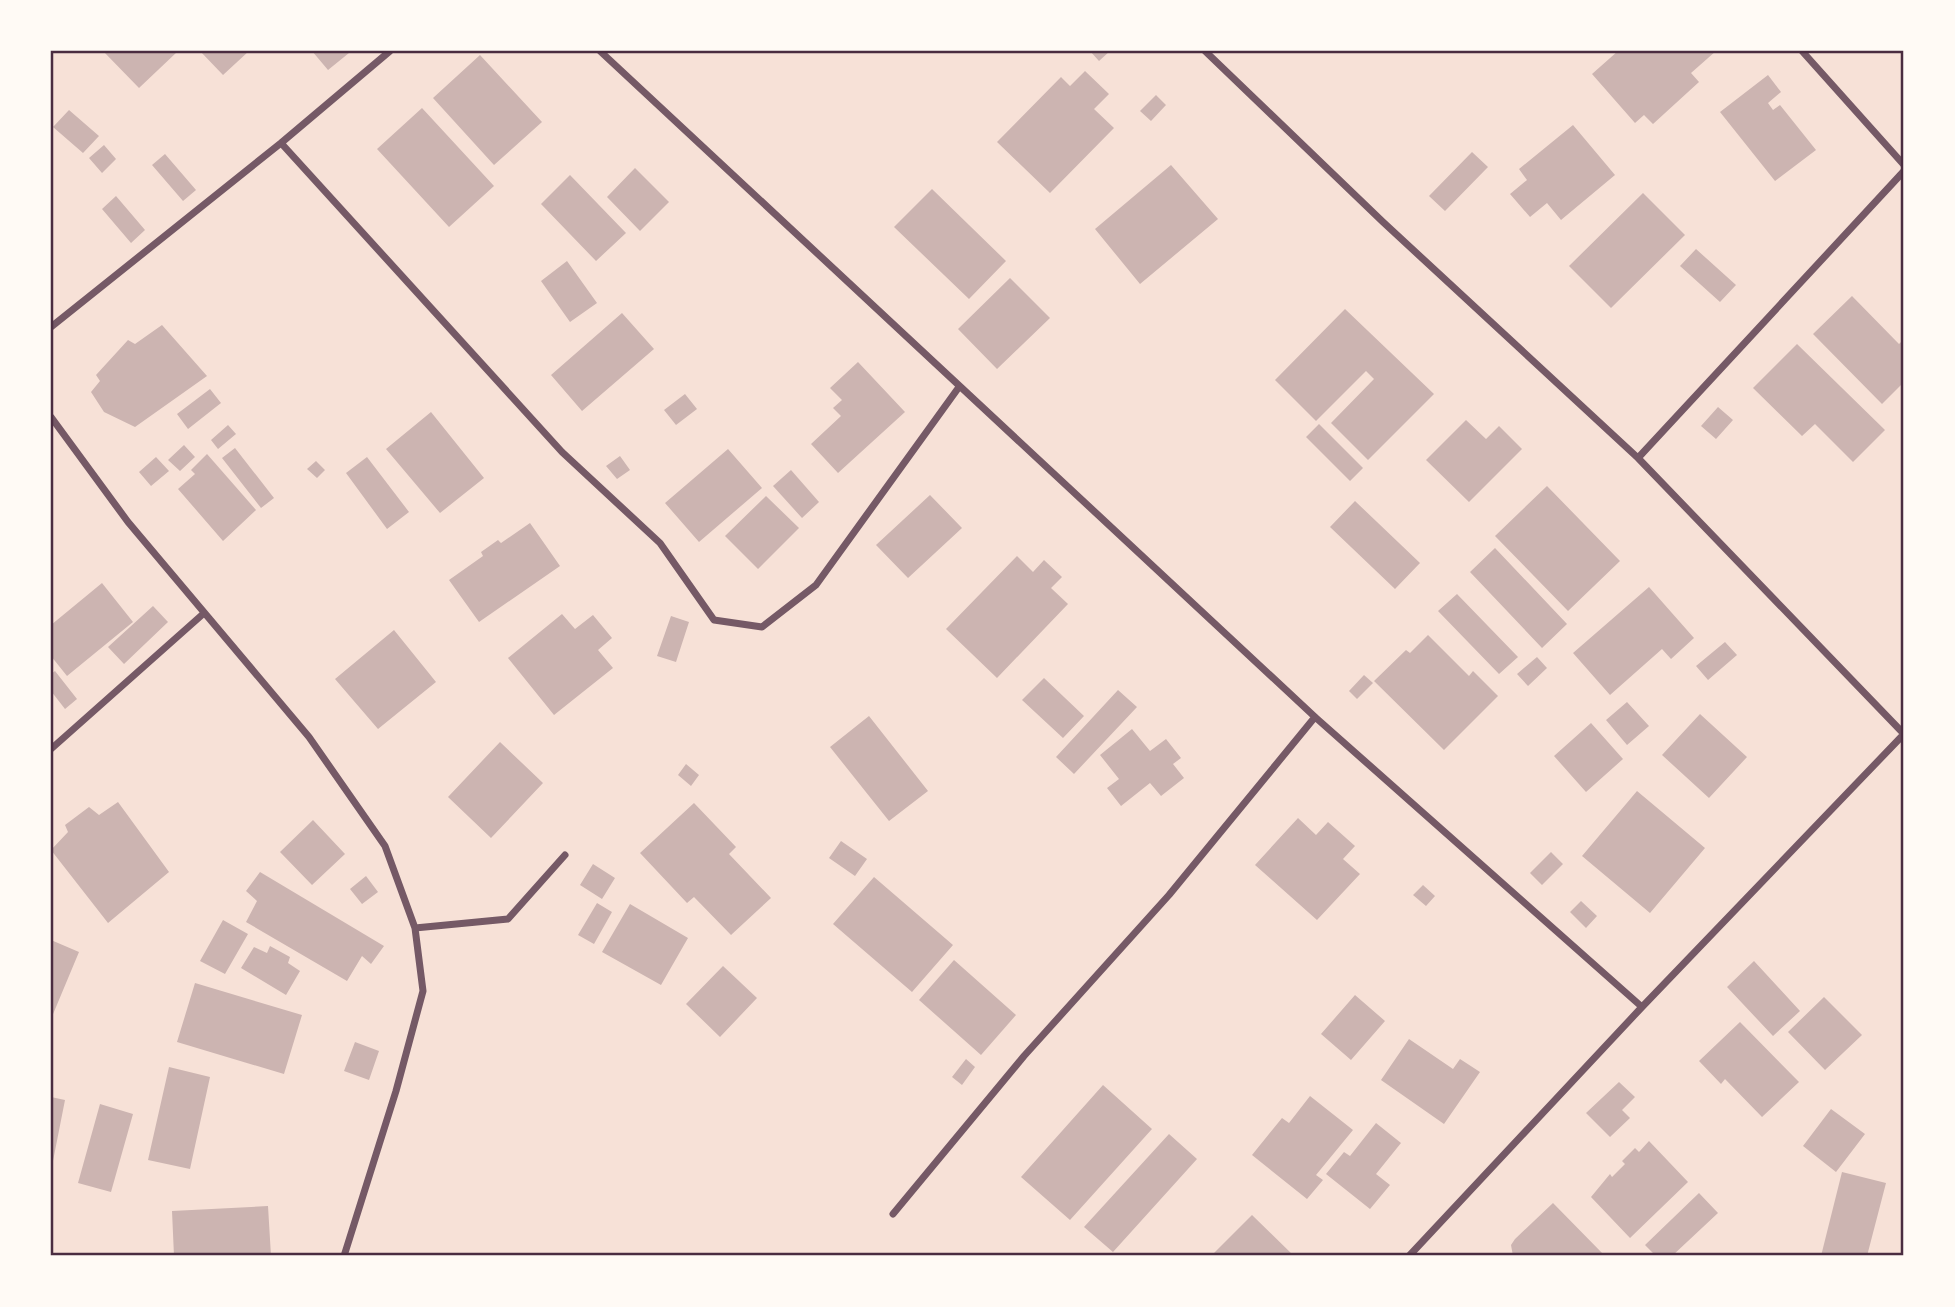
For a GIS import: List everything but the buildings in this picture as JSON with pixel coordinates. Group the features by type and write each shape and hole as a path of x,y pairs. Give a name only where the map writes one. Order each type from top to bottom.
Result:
{"street":[{"path":"51,327 281,143 390,51"},
{"path":"600,51 1315,717 1642,1007"},
{"path":"1206,51 1382,222 1638,458 1904,734 1642,1007 1409,1256"},
{"path":"1638,458 1904,168 1802,51"},
{"path":"281,143 562,452 660,543 714,620 762,627 816,585 959,387"},
{"path":"51,417 128,523 309,737 385,846 415,928 423,992 396,1091 344,1256"},
{"path":"51,749 203,614"},
{"path":"893,1214 1024,1056 1169,895 1315,717"},
{"path":"415,928 508,919 565,855"}]}
